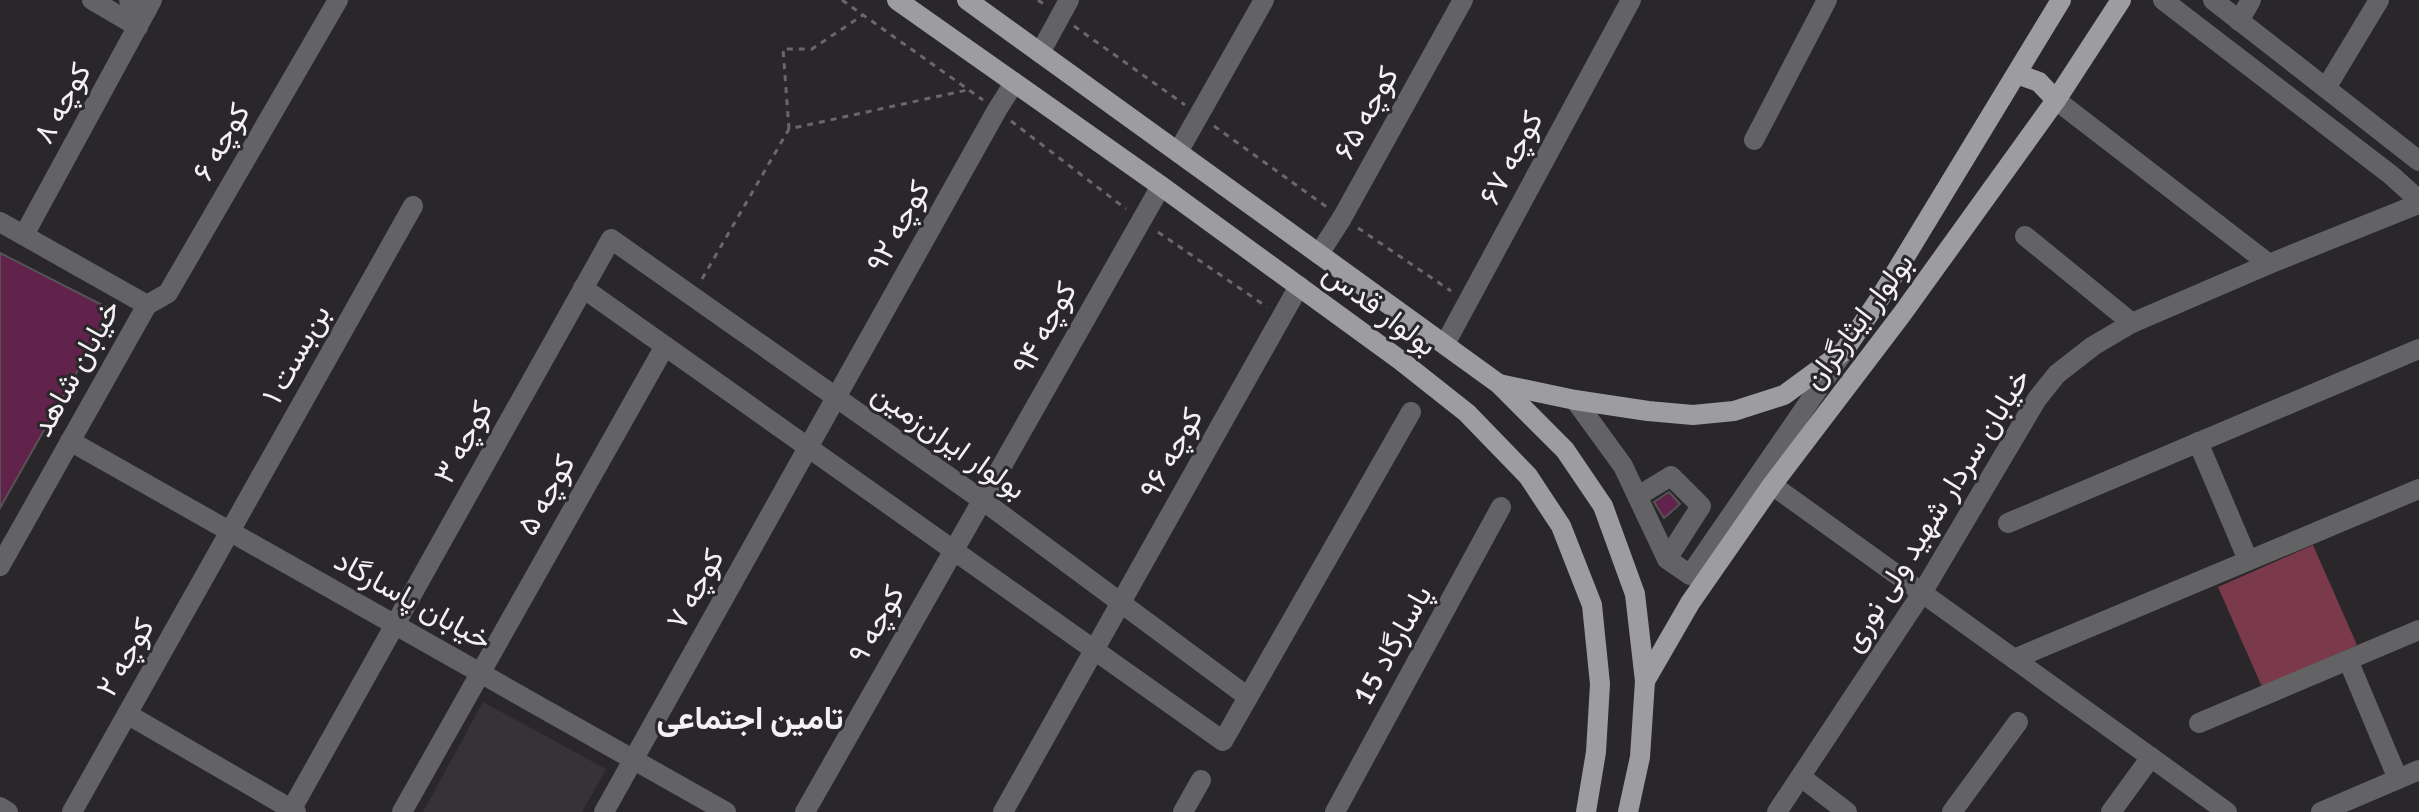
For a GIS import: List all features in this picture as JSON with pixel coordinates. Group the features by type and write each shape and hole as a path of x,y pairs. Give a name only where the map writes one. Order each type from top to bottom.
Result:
{"main road":[{"name":"بولوار قدس","path":"897,0 1400,360 1467,413 1528,476 1561,526 1592,605 1600,684 1596,752 1586,812"},
{"name":"بولوار قدس","path":"967,0 1499,384 1565,450 1603,506 1635,594 1645,681 1640,757 1628,812"},
{"name":"بولوار ایثارگران","path":"1499,384 1575,400 1693,415 1734,411 1784,395 1844,351 1880,298 2061,0"},
{"name":"بولوار ایثارگران","path":"1645,681 1690,603 1772,485 1902,314 2056,100 2121,0"},
{"path":"2017,74 2039,82 2056,100"}],"street":[{"path":"92,0 142,9"},
{"name":"کوچه ۶","path":"147,305 168,293 338,0"},
{"path":"1178,152 1264,0"},
{"name":"کوچه ۶۵","path":"1319,254 1463,0"},
{"name":"کوچه ۶۷","path":"1445,344 1631,0"},
{"path":"1754,140 1827,0"},
{"path":"2213,0 2419,161"},
{"path":"2239,21 2251,0"},
{"path":"2326,88 2379,0"},
{"path":"2171,3 2391,175 2419,205"},
{"path":"1040,53 1065,8"},
{"name":"کوچه ۸","path":"24,235 142,9"},
{"name":"کوچه ۹۲","path":"809,448 1014,83"},
{"path":"2056,100 2269,264"},
{"name":"کوچه ۹۴","path":"953,550 1161,186"},
{"name":"خیابان سردار شهید ولی نوری","path":"1777,812 1922,593 2037,399 2057,374 2093,346 2132,323 2269,264 2419,205"},
{"name":"بن‌بست ۱","path":"230,532 413,206"},
{"name":"خیابان شاهد","path":"0,222 147,305 0,566"},
{"path":"2025,236 2132,323"},
{"name":"بولوار ایران‌زمین","path":"611,239 982,500 1248,697"},
{"name":"کوچه ۳","path":"292,811 611,239"},
{"name":"کوچه ۹۶","path":"1003,812 1299,286"},
{"path":"583,288 1223,741 1411,412"},
{"name":"کوچه ۵","path":"402,812 665,346"},
{"path":"2008,523 2419,349"},
{"path":"1575,400 1623,466 1667,559 1690,575 1844,351"},
{"name":"خیابان پاسارگاد","path":"70,441 726,812"},
{"path":"2198,442 2248,560"},
{"name":"کوچه ۷","path":"634,760 809,448"},
{"path":"1638,496 1671,476 1701,506 1667,559"},
{"path":"1772,485 2227,812"},
{"path":"2014,659 2419,489"},
{"name":"پاسارگاد 15","path":"1335,812 1501,507"},
{"name":"کوچه ۲","path":"72,812 230,532"},
{"name":"کوچه ۹","path":"805,812 953,550"},
{"path":"2199,723 2419,630"},
{"path":"2348,660 2398,779"},
{"path":"127,714 292,811"},
{"path":"1952,812 2018,722"},
{"path":"2111,812 2151,757"},
{"path":"604,812 634,760"},
{"path":"2321,812 2419,770"},
{"path":"1801,777 1847,812"},
{"path":"1183,812 1201,780"},
{"path":"0,807 8,812"}],"path":[{"path":"842,0 997,110 1140,219 1282,318"},
{"path":"1038,0 1065,8 1200,116 1342,218 1467,302"},
{"path":"693,296 789,129 783,49 812,49 863,15"},
{"path":"789,129 968,90"}],"shaded area":[{"path":"2313,545 2357,645 2262,687 2218,587"},
{"path":"483,702 606,769 582,812 423,812"}],"building":[{"path":"0,253 112,310 0,508"},
{"path":"1669,492 1680,504 1664,518 1654,502"}],"district":[{"name":"تامین اجتماعی","path":"750,718"}]}
